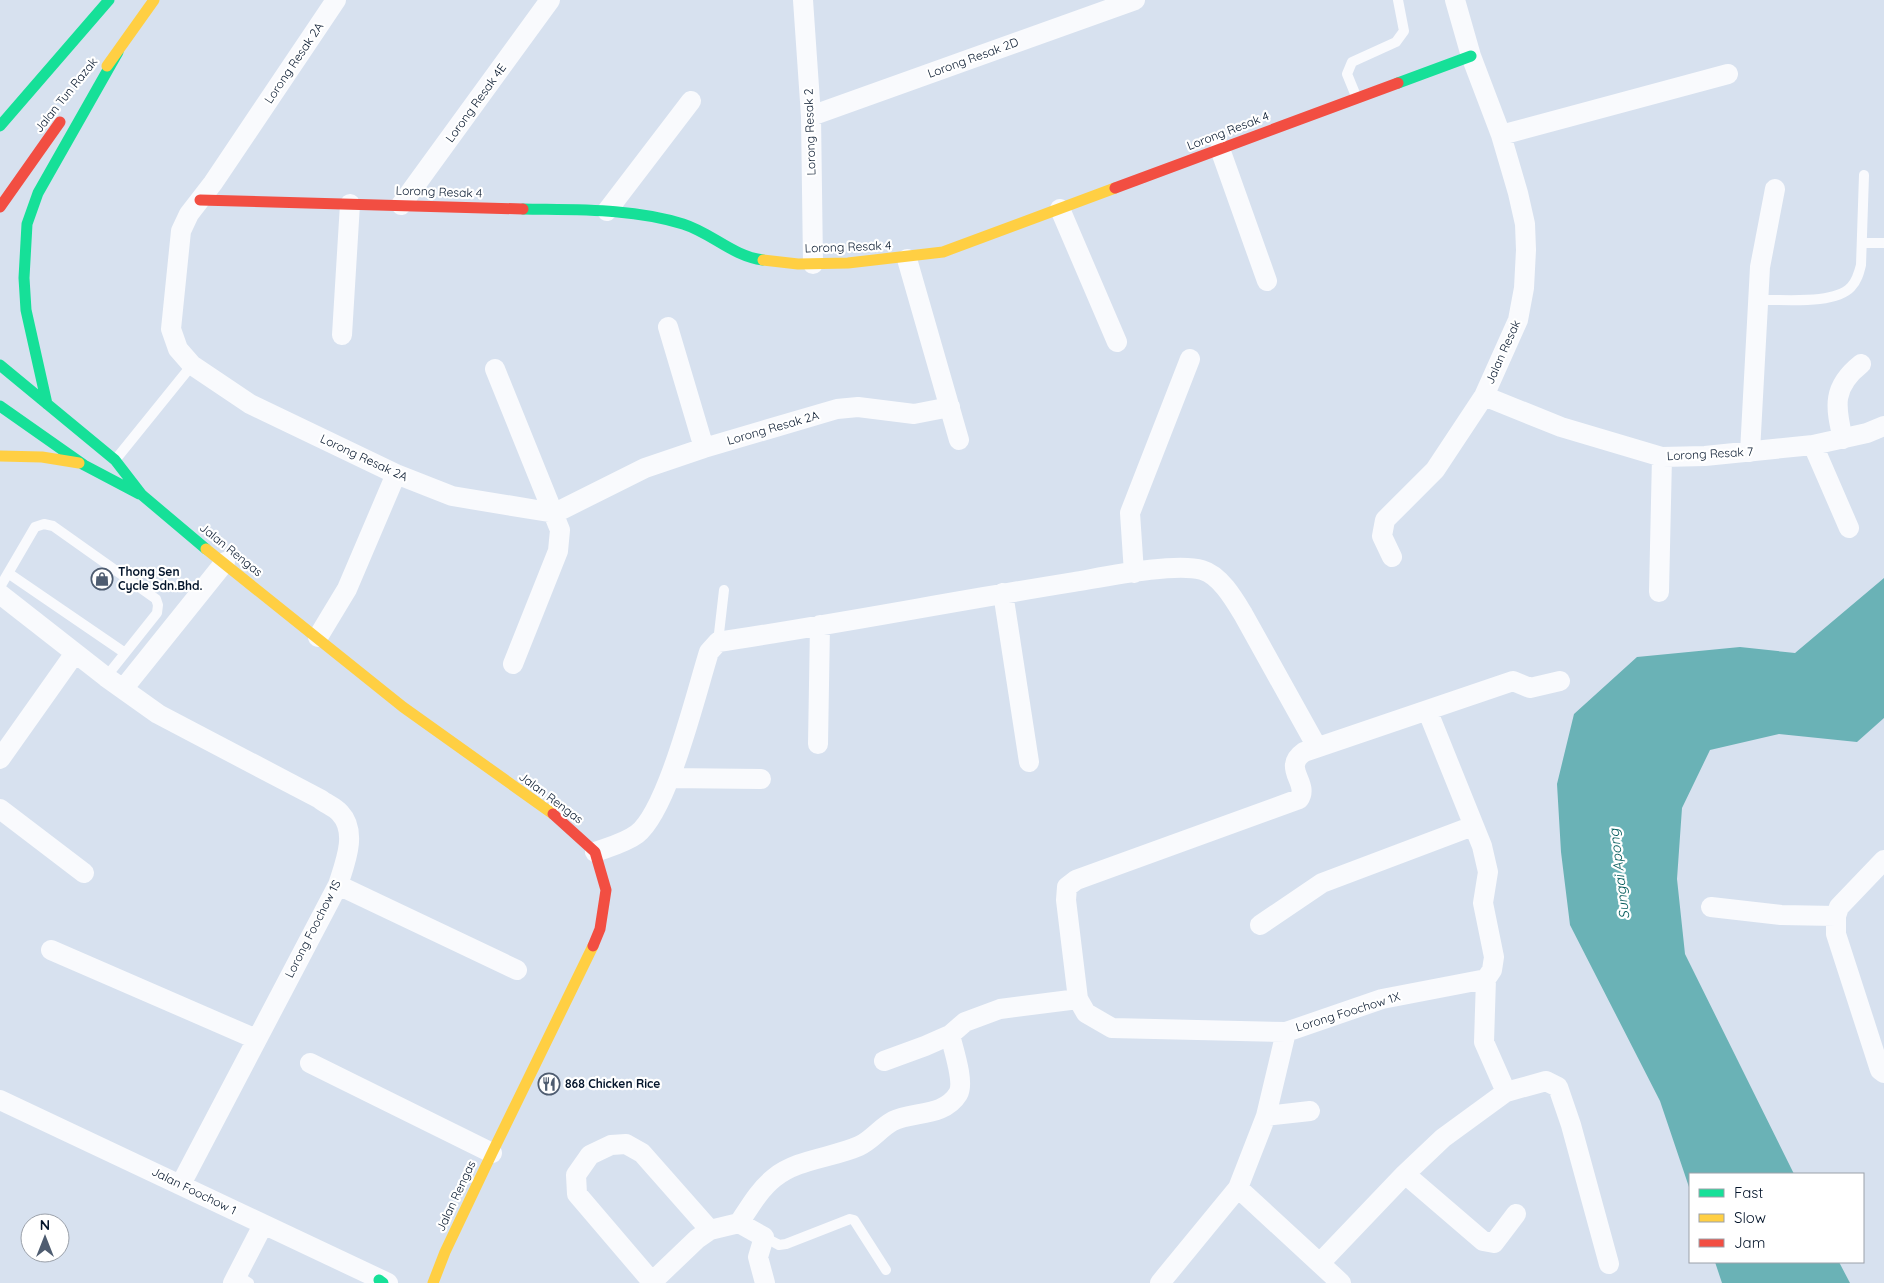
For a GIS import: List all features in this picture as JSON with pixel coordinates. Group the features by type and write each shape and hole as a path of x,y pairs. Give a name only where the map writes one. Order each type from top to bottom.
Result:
{"main road":[{"path":"0,126 108,0"},
{"name":"Jalan Tun Razak","path":"0,207 69,112 118,52 154,0"},
{"path":"48,404 26,310 24,278 27,224 38,193 118,52"},
{"name":"Lorong Resak 4","path":"200,200 607,211 670,218 698,230 723,248 752,259 813,264 907,259 943,252 1356,97 1471,56"},
{"name":"Jalan Rengas","path":"0,365 116,460 142,495 403,707 564,822 595,852 606,890 600,929 588,959 445,1252 433,1283"},
{"name":"Jalan Rengas","path":"0,406 79,463 102,477 142,495"},
{"path":"0,456 42,457 79,463"}],"street":[{"name":"Lorong Resak 2A","path":"336,0 181,231 171,329 178,349 192,365 250,404 396,474 452,496 554,513 645,468 704,448 837,409 858,407 914,414 950,406"},
{"name":"Lorong Resak 4E","path":"401,205 550,0"},
{"name":"Lorong Resak 2","path":"803,0 811,116 813,264"},
{"name":"Lorong Resak 2D","path":"811,116 1135,0"},
{"name":"Jalan Resak","path":"1392,557 1382,536 1385,520 1436,470 1484,396 1518,320 1524,288 1525,224 1502,136 1471,56 1455,0"},
{"path":"1502,136 1728,74"},
{"path":"607,211 690,101"},
{"path":"1220,149 1267,281"},
{"path":"1750,452 1760,300 1760,267 1775,189"},
{"path":"342,335 350,204"},
{"path":"1060,209 1117,342"},
{"path":"907,259 959,440"},
{"path":"668,327 704,448"},
{"path":"1134,573 1130,513 1190,359"},
{"path":"1842,439 1836,412 1839,389 1851,372 1861,364"},
{"path":"495,369 560,530 558,551 513,664"},
{"name":"Lorong Resak 7","path":"1484,396 1561,426 1662,457 1750,452 1813,445 1867,433 1884,426"},
{"path":"1813,445 1848,528"},
{"path":"1659,592 1662,457"},
{"path":"318,637 347,589 396,474"},
{"path":"123,689 225,562"},
{"path":"595,852 624,841 648,824 670,778 709,652 718,642 1003,593 1134,573 1189,568 1204,570 1215,578 1243,614 1317,747"},
{"path":"1003,593 1029,762"},
{"name":"Lorong Foochow 1S","path":"0,594 106,677 158,714 320,800 340,813 349,829 348,853 338,885 181,1184"},
{"path":"818,744 820,625"},
{"path":"0,759 75,653"},
{"path":"1286,1032 1112,1028 1086,1013 1078,999 1066,900 1067,887 1076,880 1156,849 1299,800 1302,795 1302,788 1295,771 1296,761 1304,752 1428,712 1513,681 1530,688 1560,681"},
{"path":"1428,712 1482,846 1488,872 1483,903 1494,957 1492,970 1486,979 1484,1042 1506,1092"},
{"path":"670,778 761,779"},
{"path":"0,809 84,873"},
{"path":"1260,925 1322,882 1473,826"},
{"path":"1884,860 1839,907 1836,916 1836,934 1880,1070 1884,1073"},
{"path":"338,885 517,970"},
{"path":"1711,907 1781,916 1836,916"},
{"path":"52,950 256,1039"},
{"name":"Lorong Foochow 1X","path":"1160,1283 1238,1188 1266,1116 1286,1032 1382,999 1486,979"},
{"path":"884,1061 950,1034 965,1022 1000,1010 1078,999"},
{"path":"739,1223 752,1202 774,1178 794,1167 858,1146 873,1138 892,1122 938,1110 949,1103 959,1093 960,1078 950,1034"},
{"path":"310,1063 492,1153"},
{"path":"1320,1263 1405,1174 1443,1138 1506,1092 1546,1081 1558,1087 1571,1125 1609,1264"},
{"name":"Jalan Foochow 1","path":"0,1100 181,1184 383,1282"},
{"path":"1266,1116 1310,1111"},
{"path":"710,1230 642,1153 626,1144 611,1145 590,1155 576,1175 578,1194 652,1283 697,1239 710,1230 739,1223 764,1237 758,1257 765,1283"},
{"path":"1405,1174 1482,1241 1494,1243 1516,1214"},
{"path":"1238,1188 1340,1283"},
{"path":"240,1280 263,1225"}],"lane":[{"path":"1356,97 1347,74 1352,62 1396,42 1404,31 1398,0"},
{"path":"1760,300 1828,298 1840,294 1851,287 1858,277 1861,265 1864,175"},
{"path":"1862,243 1884,243"},
{"path":"116,460 192,365"},
{"path":"0,588 35,527 44,524 53,526 156,599 158,605 157,613 106,677"},
{"path":"8,573 125,653"},
{"path":"718,642 724,590"},
{"path":"764,1237 780,1245 786,1244 850,1219 854,1220 886,1270"}],"water":[{"name":"Sungai Apong","path":"1884,578 1884,718 1857,742 1779,734 1710,750 1682,808 1677,879 1685,954 1794,1173 1689,1173 1689,1187 1660,1101 1570,925 1561,852 1557,784 1574,714 1637,657 1740,647 1795,653"},
{"path":"1715,1263 1840,1263 1850,1283 1722,1283"}],"traffic: fast":[{"path":"0,126 109,0"},
{"path":"47,404 26,310 24,278 27,224 38,193 118,52"},
{"path":"1398,83 1471,56"},
{"path":"523,209 624,212 664,219 693,228 742,254 763,260"},
{"path":"0,365 115,460 142,495 206,549"},
{"path":"0,406 84,465 139,494"},
{"path":"379,1280 383,1283"}],"traffic: slow":[{"path":"107,66 154,0"},
{"path":"763,260 798,264 848,263 943,252 1115,188"},
{"path":"0,456 42,457 79,463"},
{"path":"206,549 403,707 553,814"},
{"path":"433,1283 445,1252 492,1153 593,946"}],"traffic: jam":[{"path":"1115,188 1398,83"},
{"path":"0,207 60,122"},
{"path":"200,200 523,209"},
{"path":"553,814 595,852 606,890 600,929 593,946"}],"place":[{"name":"Thong Sen Cycle Sdn.Bhd.","path":"102,579"},
{"name":"868 Chicken Rice","path":"549,1084"}]}
